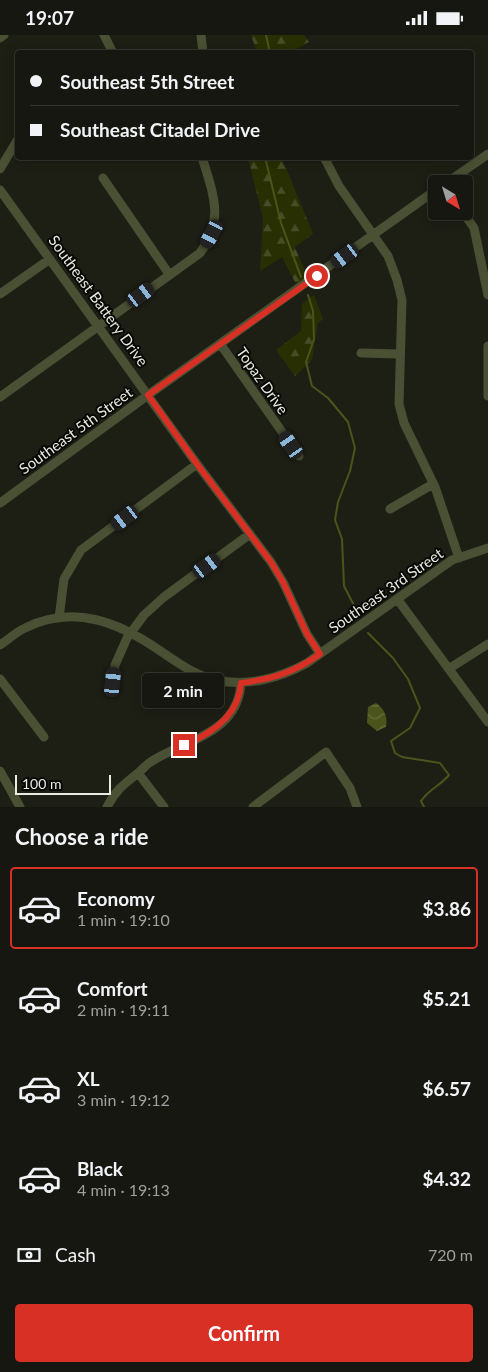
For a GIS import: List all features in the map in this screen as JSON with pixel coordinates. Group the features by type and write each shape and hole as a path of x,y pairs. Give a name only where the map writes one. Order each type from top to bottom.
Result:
{"street":[{"path":"0,38 4,35"},
{"path":"104,35 112,50"},
{"path":"201,35 203,50"},
{"path":"0,169 15,144"},
{"path":"459,175 488,154"},
{"path":"0,397 200,253 212,234 215,221 215,204 203,160"},
{"path":"326,160 339,186 388,256 402,300 399,404 404,423 433,484 459,558"},
{"path":"103,177 170,274"},
{"name":"Southeast Battery Drive","path":"0,190 197,464 271,562 283,582 307,634 320,654"},
{"name":"Southeast 5th Street","path":"0,503 428,196"},
{"path":"468,220 474,228 488,295"},
{"path":"0,294 50,259"},
{"name":"Topaz Drive","path":"220,345 299,457"},
{"path":"488,346 488,396"},
{"path":"361,353 400,354"},
{"path":"59,617 64,579 81,550 197,464"},
{"path":"390,509 433,484"},
{"path":"113,682 115,665 130,632 144,615 164,597 250,534"},
{"name":"Southeast 3rd Street","path":"0,645 24,628 59,617 98,619 130,632 184,667 215,680 241,683 268,679 293,671 320,654 452,560 488,548"},
{"path":"398,599 488,722"},
{"path":"450,668 488,644"},
{"path":"0,679 44,737"},
{"path":"106,807 123,783 138,773 148,763 199,739 218,727 232,711 240,693 241,683"},
{"path":"253,807 326,752 350,788 357,807"},
{"path":"0,771 20,807"},
{"path":"138,773 164,807"}],"green space":[{"path":"251,35 304,35 309,42 295,50 256,50"},
{"path":"248,160 283,160 313,234 295,247 308,279 297,286 282,257 260,271 263,218"},
{"path":"314,295 323,319 318,323 312,360 295,376 276,350 301,331 302,304"}],"water":[{"path":"376,703 386,716 386,727 377,731 367,723 368,707"}],"waterway":[{"path":"266,35 269,50"},
{"path":"266,160 281,223 301,277"},
{"path":"308,295 313,311 314,339 306,362 312,386 328,398 348,422 355,448 350,471 338,502 335,520 342,539 344,586 357,611"},
{"path":"368,633 393,658 408,679 420,708 410,728 391,741 395,753 402,757 440,763 449,775 424,797 421,801 424,807"}],"route":[{"path":"184,745 199,739 218,727 232,711 240,693 241,683 268,679 293,671 320,654 307,634 283,582 271,562 148,395 317,276"}]}
